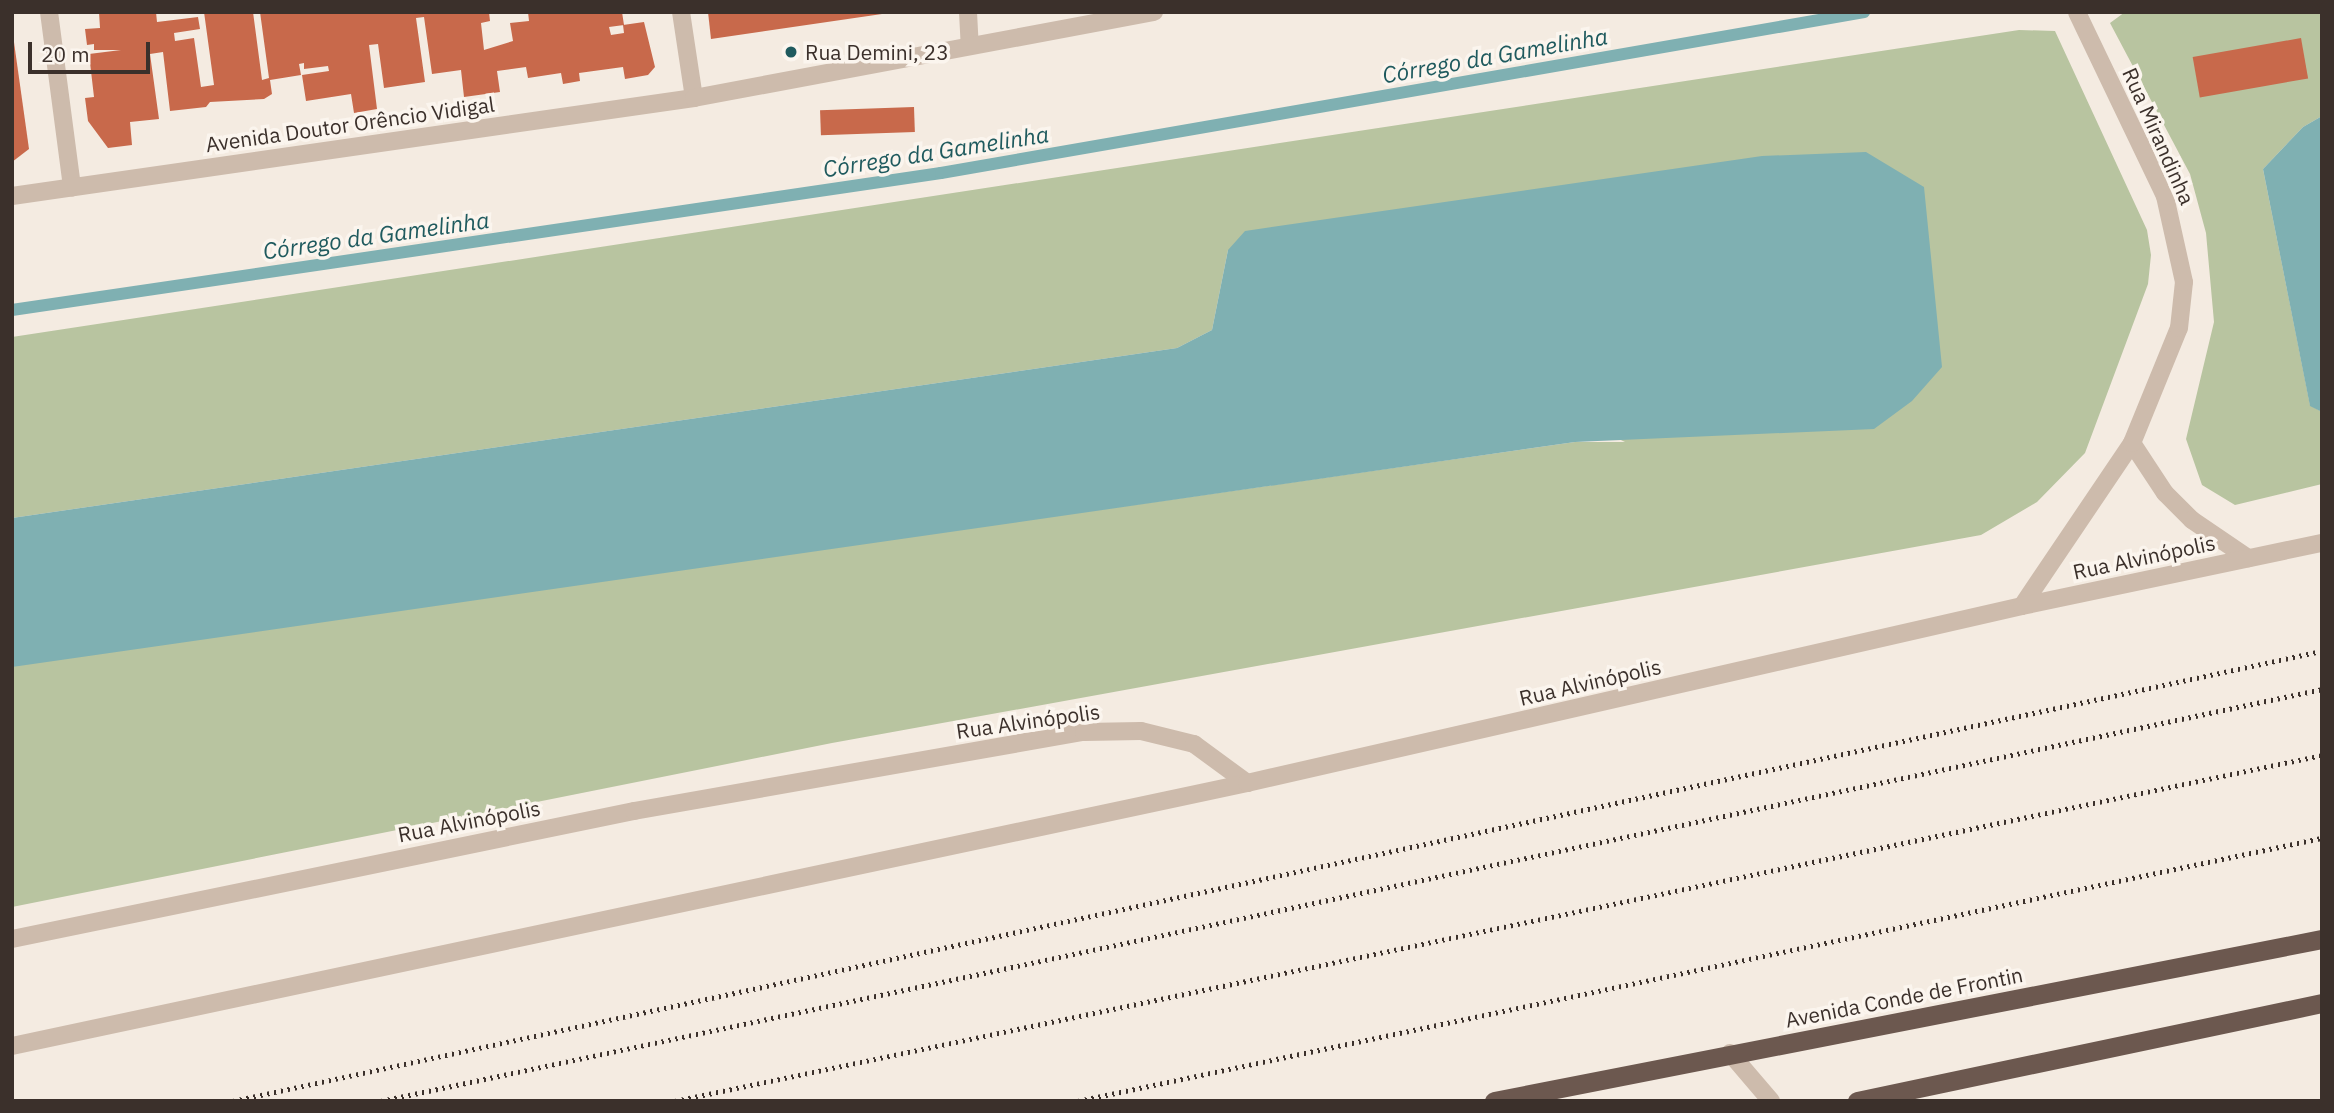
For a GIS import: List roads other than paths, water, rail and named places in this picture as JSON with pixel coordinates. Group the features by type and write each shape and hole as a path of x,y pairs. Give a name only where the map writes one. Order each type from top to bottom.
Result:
{"highway":[{"name":"Avenida Conde de Frontin","path":"1494,1101 2322,939"},
{"path":"1857,1101 2322,1003"}],"street":[{"path":"49,12 72,187"},
{"path":"681,12 694,98"},
{"path":"968,12 970,45"},
{"name":"Avenida Doutor Orêncio Vidigal","path":"12,196 694,98 1154,12"},
{"name":"Rua Mirandinha","path":"2022,606 2133,443 2179,328 2184,282 2165,195 2077,12"},
{"path":"2133,443 2165,492 2192,520 2248,558"},
{"name":"Rua Alvinópolis","path":"12,939 634,811 1084,732 1141,731 1194,744 1247,783 2022,606 2322,543"},
{"path":"12,1046 477,950 1247,783"},
{"path":"1730,1053 1771,1101"}],"water":[{"path":"2322,116 2322,412 2310,406 2263,169 2303,127"},
{"path":"1866,152 1924,187 1942,367 1912,401 1874,429 1575,442 12,667 12,518 1177,348 1212,330 1228,250 1245,231 1762,156"}],"waterway":[{"name":"Córrego da Gamelinha","path":"12,310 941,173 1864,12"}],"railway":[{"path":"233,1101 2322,651"},
{"path":"381,1101 2322,689"},
{"path":"675,1101 2322,755"},
{"path":"1078,1101 2322,838"}],"place":[{"name":"Rua Demini, 23","path":"791,52"}]}
